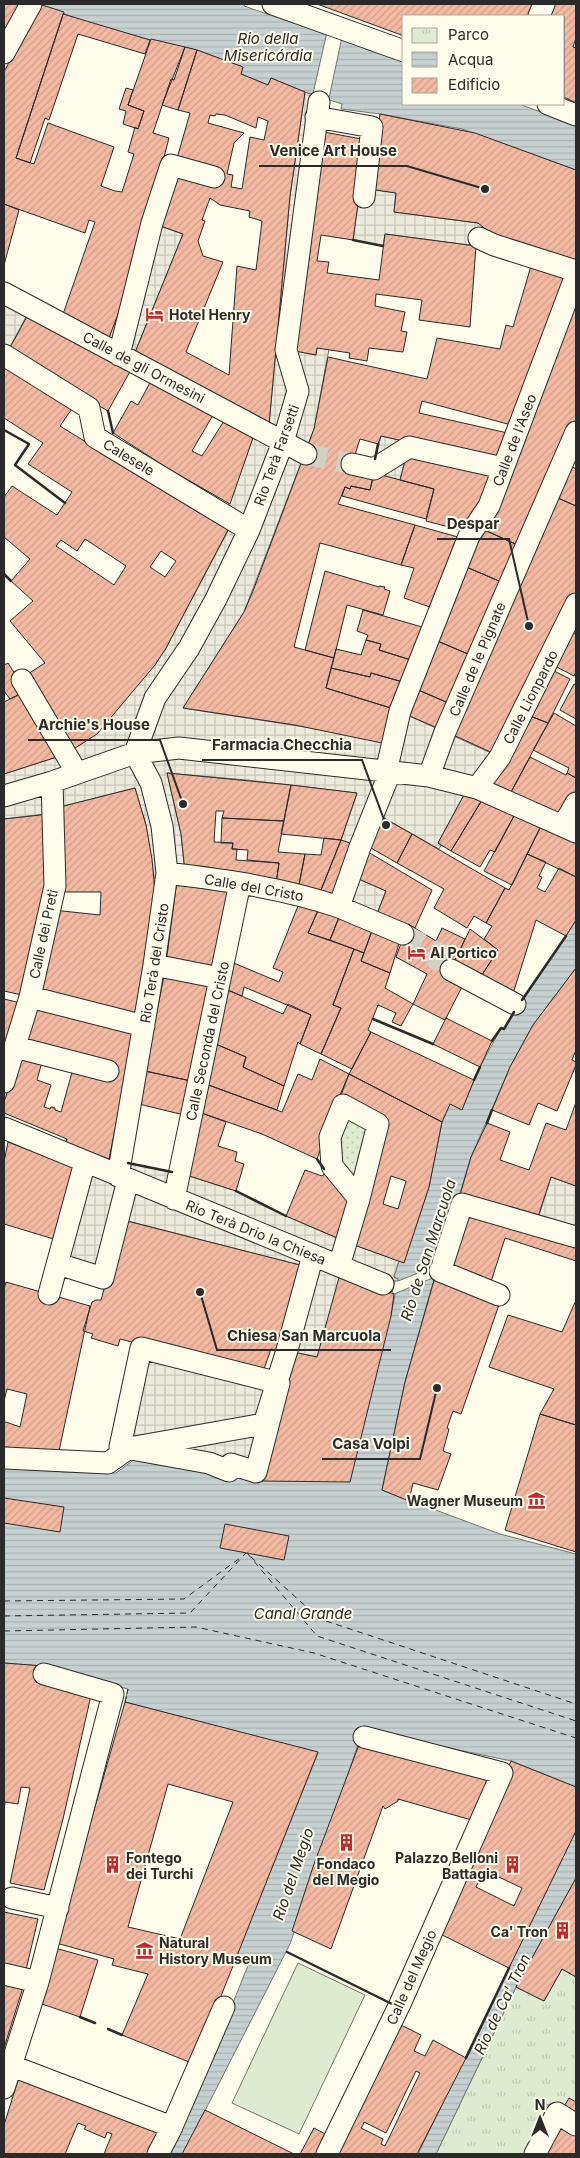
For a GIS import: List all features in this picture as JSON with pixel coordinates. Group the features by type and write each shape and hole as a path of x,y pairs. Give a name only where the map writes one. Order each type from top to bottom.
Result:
{"street":[{"path":"4,53 30,4"},
{"path":"273,4 307,10 402,50"},
{"path":"551,105 576,115"},
{"name":"Rio Terà Farsetti","path":"135,753 155,698 189,648 216,599 248,530 283,442 298,391 286,350 318,110 372,127 364,197"},
{"path":"120,355 152,223 171,165 214,177"},
{"path":"479,238 494,245 576,271"},
{"name":"Calle de l'Aseo","path":"340,907 400,711 469,536 489,506 576,275"},
{"name":"Calle de gli Ormesini","path":"4,294 306,454"},
{"name":"Calesele","path":"4,354 89,408 94,437 248,530"},
{"name":"Calle de le Pignate","path":"428,776 445,732 576,432"},
{"path":"352,464 374,469 409,447 503,468"},
{"name":"Calle Lionpardo","path":"478,789 500,756 576,604"},
{"path":"22,680 77,773"},
{"path":"4,796 52,782 135,753 179,748 428,776 478,789 570,829 576,803"},
{"name":"Rio Terà del Cristo","path":"123,1178 123,1074 144,1026 167,873 162,826 151,783 135,753"},
{"name":"Calle dei Preti","path":"4,1082 30,997 55,886 52,782"},
{"name":"Calle del Cristo","path":"167,873 240,883 306,896 340,907 402,934"},
{"name":"Calle Seconda del Cristo","path":"174,1199 240,883"},
{"path":"154,965 220,978"},
{"path":"451,970 515,1004"},
{"path":"30,997 144,1026"},
{"path":"15,1047 123,1074"},
{"name":"Rio Terà Drio la Chiesa","path":"4,1128 383,1284"},
{"path":"49,1294 85,1162"},
{"path":"58,1264 103,1278 118,1218 123,1178"},
{"path":"339,1266 358,1199"},
{"path":"499,1295 442,1267 462,1204 576,1237"},
{"path":"252,1471 313,1255"},
{"path":"141,1348 278,1382 256,1472 231,1464 229,1471 209,1463 120,1447 141,1348"},
{"path":"5,1458 108,1463 129,1448 264,1424"},
{"path":"4,2088 38,1982 113,1694 44,1674"},
{"name":"Calle del Megio","path":"327,2154 400,2004 496,1785 364,1737"},
{"path":"12,1898 58,1908"},
{"path":"4,1974 38,1982"},
{"path":"158,2154 172,2127 224,2007"},
{"path":"12,2066 172,2127"},
{"path":"535,2154 557,2113 576,2125"}],"green space":[{"path":"345,1114 372,1127 354,1184 335,1160"},
{"path":"298,1963 365,1995 299,2134 232,2103"},
{"path":"562,1969 576,1977 576,2120 548,2104 544,2110 551,2114 529,2154 436,2154 516,1987 544,2001"}],"shaded area":[{"path":"305,92 313,95 312,234 295,351 316,355 317,348 329,349 314,429 244,612 183,708 324,730 394,709 502,758 465,793 438,843 441,845 439,849 379,815 363,849 341,840 357,793 167,773 181,834 185,872 177,880 154,878 146,825 135,788 56,808 53,813 4,819 4,774 66,754 155,665 166,648 228,531 221,526 255,432 269,425 290,196"},
{"path":"360,188 396,193 394,212 478,223 499,240 476,246 385,234 383,246 353,240"},
{"path":"148,222 183,234 134,355 105,348 134,272"},
{"path":"4,289 33,304 4,358"},
{"path":"381,436 410,442 400,480 372,473"},
{"path":"354,877 386,891 375,918 341,912"},
{"path":"96,1154 104,1158 183,1174 236,1191 286,1216 346,1242 399,1261 394,1277 398,1279 398,1282 385,1277 317,1357 293,1352 303,1266 124,1220 105,1286 69,1277 64,1278"},
{"path":"551,1177 576,1186 576,1244 536,1225"},
{"path":"141,1348 279,1383 256,1472 120,1447"}],"water":[{"name":"Rio della Misericórdia","path":"39,4 245,4 244,6 354,44 366,45 365,49 402,61 402,105 522,105 576,125 576,170 462,129 341,109 342,104 271,78 268,85 241,74 243,67 197,50 150,40 83,21"},
{"name":"Canal Grande","path":"576,920 576,968 533,1025 510,1067 471,1157 405,1382 382,1490 500,1534 576,1554 576,1787 511,1761 363,1730 290,1944 183,2154 167,2154 220,2035 249,1963 236,1957 318,1753 125,1702 128,1689 43,1666 4,1663 4,1463 63,1472 116,1473 143,1453 243,1477 391,1316 398,1279 394,1277 399,1261 404,1262 429,1187 442,1122 450,1104 462,1109 480,1067 501,1028 504,1029"},
{"name":"Rio de Ca' Tron","path":"576,1830 576,1878 516,1987 436,2154 418,2154"}],"pier":[{"path":"327,32 342,37 328,103 312,98"},
{"path":"438,1265 435,1277 394,1294 392,1293 395,1281"}],"building":[{"path":"4,4 24,4 4,43"},
{"path":"39,4 64,12 16,158 34,164 48,123 114,147 101,186 115,191 122,192 134,154 128,152 135,127 138,129 144,111 128,105 151,39 185,47 174,80 171,79 153,133 169,138 134,272 107,343 61,320 95,222 89,220 85,233 4,204 4,72"},
{"path":"317,4 538,4 534,15 402,15 402,35"},
{"path":"549,4 576,4 576,38 573,47 576,48 576,103 565,98 565,15 544,15"},
{"path":"63,14 150,40 145,54 78,34 49,120 45,118 30,163 16,158"},
{"path":"185,47 197,50 178,110 162,105"},
{"path":"197,50 243,67 241,74 268,85 271,78 305,92 290,196 269,425 134,355 183,234 155,224 174,169 190,113 178,110","holes":["216,114 225,115 256,128 258,117 268,121 264,140 250,137 242,189 231,187 233,175 227,174 234,143 244,133 208,123 210,115 215,116","210,198 220,205 250,211 249,217 262,221 256,270 237,266 229,375 186,352 223,262 203,256 198,241 205,221 202,220"]},
{"path":"126,88 133,90 128,105 144,111 138,129 123,124 126,111 119,109"},
{"path":"380,114 475,133 576,170 576,264 499,240 478,223 394,212 396,193 370,189"},
{"path":"324,132 367,140 353,240 321,235 317,261 329,262 327,273 379,280 385,234 476,246 470,327 419,320 422,300 376,294 375,306 405,312 401,331 407,332 403,352 369,348 367,361 349,358 350,353 317,348 316,355 295,351 309,259"},
{"path":"4,204 19,210 4,265"},
{"path":"531,266 572,272 515,426 422,401 419,413 512,434 501,463 381,436 378,444 360,439 351,467 374,473 370,490 351,486 350,489 345,487 338,504 415,525 401,565 320,543 294,647 334,658 326,688 394,709 382,743 295,725 183,708 244,612 253,591 314,429 328,357 427,379 437,338 500,349 506,325 513,327"},
{"path":"576,296 576,422 522,547 480,528"},
{"path":"30,311 132,368 108,411 7,353"},
{"path":"4,359 76,403 60,426 94,447 100,453 228,530 166,648 155,665 97,734 66,754 23,677 45,663 10,621 33,601 11,581 30,559 4,537 4,497 12,486 57,515 72,492 28,464 43,443 4,418","holes":["85,539 126,566 114,585 56,546 61,540 77,551","161,551 176,561 165,577 150,567"]},
{"path":"152,379 216,410 192,451 202,456 227,416 255,432 230,504 169,469 113,433 131,401 138,405"},
{"path":"408,449 497,471 486,503 461,530 426,521 434,489 400,480"},
{"path":"566,463 576,469 576,506 551,495"},
{"path":"374,473 434,489 426,519 342,496 345,487 350,489 351,486 370,490"},
{"path":"551,495 576,506 576,597 497,755 449,733"},
{"path":"415,525 458,537 430,607 404,598 414,568 401,565"},
{"path":"480,528 522,547 506,584 464,566"},
{"path":"464,566 506,584 475,657 435,640"},
{"path":"325,571 379,587 385,587 384,589 390,591 383,615 347,605 334,658 305,650"},
{"path":"363,610 422,627 411,660 379,650 381,644 366,640 368,635 357,631"},
{"path":"566,628 576,634 576,672 574,676 551,664"},
{"path":"366,640 381,644 379,650 411,660 403,682 371,673 370,677 331,668 336,649 361,655"},
{"path":"435,640 475,657 453,705 416,689"},
{"path":"8,663 26,691 10,699 4,691 4,665"},
{"path":"331,668 370,677 371,673 403,682 394,709 326,688"},
{"path":"548,668 570,679 548,723 525,714"},
{"path":"574,684 576,685 576,719 560,710"},
{"path":"416,689 453,705 442,730 405,714"},
{"path":"26,691 63,755 4,774 4,702"},
{"path":"554,713 576,726 576,778 567,773 569,768 533,750"},
{"path":"525,714 548,723 510,794 488,785"},
{"path":"530,757 576,778 576,797 565,818 510,794"},
{"path":"167,773 291,785 284,821 222,818 224,811 216,811 214,842 233,843 232,849 237,849 236,860 279,863 276,884 185,872 181,834"},
{"path":"291,785 357,793 341,840 281,834"},
{"path":"135,788 146,825 155,893 135,1017 39,996 53,910 100,915 101,892 57,892 56,808"},
{"path":"465,793 482,800 451,851 438,843"},
{"path":"482,800 515,814 495,852 490,850 480,867 451,851"},
{"path":"50,814 52,886 22,995 4,991 4,819"},
{"path":"515,814 541,826 512,885 484,871"},
{"path":"378,815 412,834 397,863 364,844"},
{"path":"222,818 284,821 278,852 305,854 298,890 276,884 279,863 247,860 248,850 232,849 233,843 221,843"},
{"path":"541,826 576,841 576,877 527,854"},
{"path":"412,834 505,888 486,923 474,916 467,928 434,908 444,889 397,863"},
{"path":"324,838 341,840 319,895 298,890 305,854 321,855"},
{"path":"341,840 356,845 337,901 319,895"},
{"path":"363,849 432,890 415,928 408,924 404,930 375,919 386,891 354,877"},
{"path":"527,854 546,862 539,876 542,877 537,888 545,892 559,868 576,877 576,920 566,936 536,920 512,997 480,978 498,950 484,939 492,926 486,923 505,888 509,890"},
{"path":"177,880 234,886 217,972 166,963"},
{"path":"300,901 320,906 308,933 354,949 333,1005 341,1008 321,1054 300,1044 311,1015 244,987 242,996 223,988 229,961 279,982 283,972 273,968"},
{"path":"320,906 341,912 330,940 308,933"},
{"path":"341,912 374,925 364,953 330,940"},
{"path":"408,924 436,941 442,928 465,939 447,977 463,985 445,1020 413,1004 427,974 396,957"},
{"path":"374,925 401,937 390,973 361,961"},
{"path":"470,929 498,950 480,978 454,963"},
{"path":"354,949 364,953 361,961 390,973 385,988 413,1004 401,1026 392,1022 396,1013 378,1005 368,1030 371,1032 352,1069 321,1054 341,1008 333,1005"},
{"path":"576,968 576,1050 572,1060 576,1062 576,1065 557,1111 538,1103 529,1125 492,1110 510,1067 533,1025"},
{"path":"165,971 212,980 191,1081 145,1071"},
{"path":"223,988 283,1014 288,1004 311,1015 300,1044 298,1042 284,1086 243,1067 246,1057 211,1042"},
{"path":"4,999 21,1003 4,1056"},
{"path":"33,1002 133,1029 127,1071 109,1159 65,1143 67,1139 4,1113 4,1102 21,1051 43,1058 37,1080 51,1085 44,1107 55,1108 55,1110 61,1112 74,1065 23,1045"},
{"path":"446,1018 492,1041 480,1067 433,1044"},
{"path":"371,1032 474,1080 462,1110 450,1104 442,1122 349,1074"},
{"path":"211,1042 246,1057 243,1067 284,1086 277,1110 203,1083"},
{"path":"320,1059 349,1074 317,1159 262,1134 196,1111 203,1083 282,1112 298,1074 312,1080"},
{"path":"145,1071 191,1081 184,1115 139,1104"},
{"path":"349,1074 442,1122 429,1187 404,1263 346,1242 386,1119 340,1095","holes":["391,1176 406,1181 398,1209 383,1204"]},
{"path":"576,1102 576,1186 551,1177 537,1220 460,1195 471,1157 487,1123 510,1132 500,1160 529,1170 546,1123 566,1130"},
{"path":"196,1111 226,1122 218,1146 237,1152 235,1161 244,1164 236,1191 183,1174"},
{"path":"8,1142 80,1170 57,1240 4,1224 4,1162"},
{"path":"305,1170 322,1176 327,1172 355,1205 342,1240 286,1216"},
{"path":"466,1210 576,1244 576,1261 505,1238 490,1285 480,1282 482,1276 447,1263"},
{"path":"123,1220 304,1266 281,1351 271,1349 262,1375 132,1345 132,1342 120,1339 118,1346 91,1338 93,1334 83,1331 92,1302 101,1300"},
{"path":"340,1274 394,1294 391,1316 350,1482 260,1481 293,1352 317,1357"},
{"path":"435,1277 500,1302 461,1414 453,1411 447,1428 449,1429 443,1451 451,1454 438,1490 413,1483 409,1501 382,1490 405,1382"},
{"path":"6,1282 90,1306 59,1451 4,1447 4,1423 20,1427 27,1394 7,1389 4,1401 4,1289"},
{"path":"576,1300 576,1425 540,1414 554,1389 489,1367 508,1315 562,1332"},
{"path":"540,1414 576,1425 576,1552 505,1530"},
{"path":"4,1498 64,1507 60,1532 4,1523"},
{"path":"225,1524 289,1536 284,1560 220,1548"},
{"path":"4,1663 43,1666 92,1691 63,1819 44,1890 10,1883 30,1788 21,1787 18,1804 5,1802 4,1813"},
{"name":"Fontego dei Turchi","path":"125,1702 318,1752 194,2064 122,2035 148,1974 112,1965 114,1959 56,1943","holes":["168,1784 233,1802 180,1939 128,1927"]},
{"name":"Fondaco del Megio","path":"360,1742 494,1777 475,1821 398,1799 398,1801 385,1809 383,1806 331,1949 292,1931 314,1864"},
{"name":"Palazzo Belloni Battagia","path":"511,1761 576,1787 576,1831 509,1968 436,1932","holes":["484,1870 522,1888 514,1906 476,1887"]},
{"name":"Ca' Tron","path":"576,1878 576,1977 562,1969 544,2001 516,1987"},
{"path":"4,1912 38,1919 25,1974 4,1970"},
{"path":"55,1948 98,1960 80,2017 39,2003"},
{"path":"4,1978 25,1981 4,2048"},
{"path":"397,2023 421,2035 414,2051 425,2056 433,2040 466,2058 417,2154 331,2154","holes":["416,2071 420,2073 385,2146 381,2144 383,2139 361,2128 364,2122 386,2133"]},
{"path":"20,2074 166,2128 152,2154 104,2154 112,2134 107,2132 105,2138 84,2129 86,2126 78,2123 65,2154 4,2154 4,2125"},
{"path":"569,2098 576,2102 576,2119 562,2110"},
{"path":"205,2110 294,2154 182,2154"},
{"path":"561,2123 576,2131 576,2154 544,2154"},
{"path":"314,2128 331,2137 322,2154 300,2154"}],"ferry route":[{"path":"4,1616 190,1613 246,1553"},
{"path":"247,1553 317,1636 576,1721"},
{"path":"4,1601 184,1599 244,1555"},
{"path":"251,1557 320,1619 576,1704"},
{"path":"4,1631 196,1627 314,1653 576,1738"}],"tunnel":[{"path":"306,454 352,464"},
{"path":"403,934 438,953 437,960 451,970"}],"fence":[{"path":"125,1702 128,1689"}],"wall":[{"path":"353,240 383,246"},
{"path":"108,411 113,433"},
{"path":"4,430 29,444 15,465 65,503"},
{"path":"375,459 378,444"},
{"path":"4,574 11,581"},
{"path":"522,1000 566,936"},
{"path":"492,1041 501,1028 504,1029 514,1012"},
{"path":"373,1019 433,1044"},
{"path":"474,1080 480,1067"},
{"path":"487,1123 492,1110"},
{"path":"317,1159 324,1169"},
{"path":"128,1163 172,1172"},
{"path":"236,1191 286,1216"},
{"path":"287,1952 392,2004"},
{"path":"466,2058 509,1968"},
{"path":"80,2017 95,2023"},
{"path":"108,2029 122,2035"}],"place":[{"name":"Venice Art House","path":"485,189"},
{"name":"Hotel Henry","path":"155,314"},
{"name":"Despar","path":"529,626"},
{"name":"Archie's House","path":"183,804"},
{"name":"Farmacia Checchia","path":"386,825"},
{"name":"Al Portico","path":"416,952"},
{"name":"Chiesa San Marcuola","path":"200,1292"},
{"name":"Casa Volpi","path":"437,1388"},
{"name":"Wagner Museum","path":"537,1500"},
{"name":"Fondaco del Megio","path":"346,1843"},
{"name":"Fontego dei Turchi","path":"112,1865"},
{"name":"Palazzo Belloni Battagia","path":"512,1865"},
{"name":"Ca' Tron","path":"562,1931"},
{"name":"Natural History Museum","path":"145,1950"}],"water label":[{"name":"Rio de San Marcuola","path":"428,1250"},
{"name":"Rio del Megio","path":"293,1874"}]}
